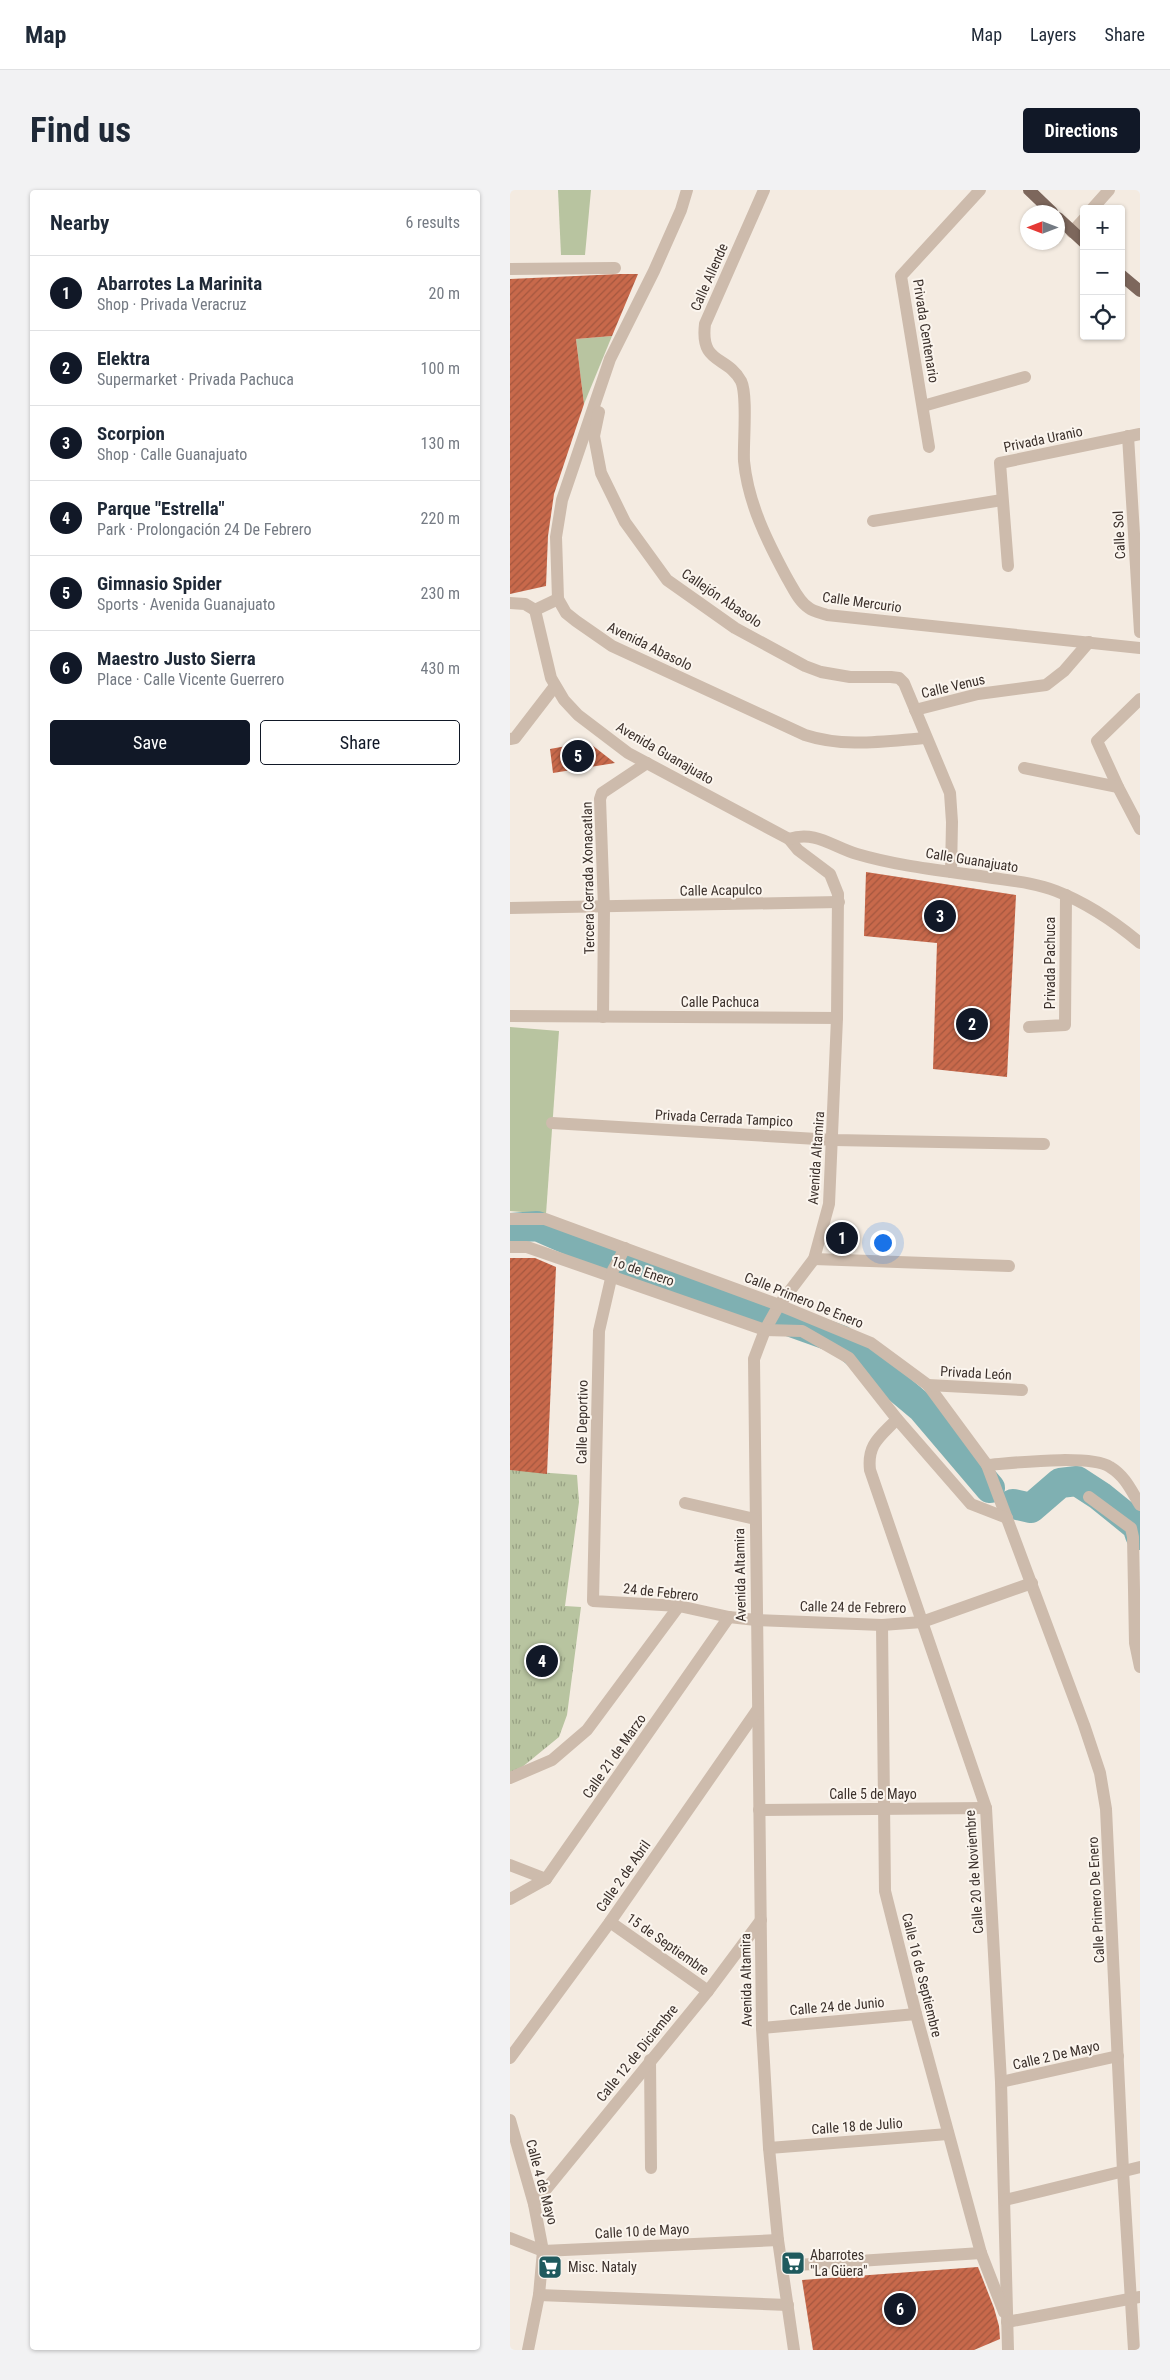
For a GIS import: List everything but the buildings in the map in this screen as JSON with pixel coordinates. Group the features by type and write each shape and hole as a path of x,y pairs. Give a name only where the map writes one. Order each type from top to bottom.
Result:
{"main road":[{"path":"1029,190 1045,205"},
{"path":"1065,225 1080,239"},
{"path":"1125,278 1140,291"}],"street":[{"path":"510,603 525,604 535,610 558,600 556,537 562,500 610,358 654,271 681,210 687,190"},
{"name":"Calle Allende","path":"730,368 710,354 704,340 705,324 764,190"},
{"name":"Privada Centenario","path":"929,448 901,276 980,190"},
{"path":"1096,205 1109,190"},
{"path":"1072,232 1080,223"},
{"path":"510,269 615,268"},
{"name":"Callejón Abasolo","path":"610,358 594,436 601,473 625,522 667,580 735,628 813,670 850,677 899,678 904,683 915,710"},
{"name":"Calle Mercurio","path":"730,368 742,382 744,461 749,490 764,536 797,595 809,608 827,615 1140,648"},
{"path":"923,406 1025,377"},
{"name":"Privada Uranio","path":"1008,566 1000,464 1134,435"},
{"name":"Calle Sol","path":"1134,435 1140,632"},
{"path":"873,521 1002,500"},
{"name":"Avenida Abasolo","path":"558,600 566,613 612,646 805,735 826,741 849,744 926,738"},
{"name":"Avenida Guanajuato","path":"535,610 548,669 555,686 570,707 592,727 628,753 789,839"},
{"name":"Calle Venus","path":"951,872 952,822 950,792 915,710 978,694 1046,685 1064,671 1089,642"},
{"path":"510,739 515,738 555,686"},
{"path":"1140,699 1097,740 1118,787 1140,829"},
{"name":"Tercera Cerrada Xonacatlan","path":"602,1017 604,908 600,799 602,793 647,763"},
{"path":"1024,768 1118,787"},
{"name":"Calle Guanajuato","path":"789,839 801,835 811,835 859,855 901,864 1037,885 1066,895 1112,920 1140,943"},
{"name":"Avenida Altamira","path":"789,839 798,850 830,874 837,886 839,902 834,1140 830,1204 814,1258 779,1305 765,1330 754,1359 762,2028 769,2148 778,2240 794,2350"},
{"name":"Privada Pachuca","path":"1029,1027 1065,1025 1066,895"},
{"name":"Calle Acapulco","path":"510,908 604,908 839,902"},
{"name":"Calle Pachuca","path":"510,1016 837,1018"},
{"name":"Privada Cerrada Tampico","path":"552,1123 834,1140 1044,1144"},
{"name":"Calle Primero De Enero","path":"510,1220 545,1220 623,1250 779,1305 871,1343 928,1385 987,1464 1084,1725 1101,1782 1109,1847 1123,2171 1136,2297"},
{"name":"1o de Enero","path":"510,1247 526,1247 612,1273 765,1330"},
{"name":"Calle Deportivo","path":"593,1602 599,1331 612,1273 623,1250"},
{"path":"814,1258 1008,1266"},
{"path":"765,1330 802,1331 849,1358 897,1419 971,1504 1007,1518"},
{"name":"Privada León","path":"928,1385 1022,1390"},
{"name":"Calle 20 de Noviembre","path":"897,1419 873,1444 868,1456 870,1470 986,1808 1001,2082 1007,2322"},
{"path":"987,1464 1087,1461 1108,1465 1124,1477 1140,1505"},
{"path":"1089,1497 1131,1528 1133,1537 1135,1643 1140,1667"},
{"path":"685,1503 755,1519"},
{"name":"Calle 24 de Febrero","path":"756,1620 882,1624 922,1622 1032,1583"},
{"name":"24 de Febrero","path":"593,1602 678,1606 729,1617 756,1620"},
{"path":"510,1778 552,1760 587,1730 678,1606"},
{"name":"Calle 21 de Marzo","path":"510,1899 546,1879 729,1617"},
{"name":"Calle 16 de Septiembre","path":"882,1624 885,1891 916,2014 981,2253 1007,2322"},
{"name":"Calle 2 de Abril","path":"510,2058 610,1922 758,1709"},
{"name":"Calle 5 de Mayo","path":"759,1810 986,1808"},
{"path":"510,1865 546,1879"},
{"name":"Calle 12 de Diciembre","path":"534,2204 708,1991 760,1920"},
{"name":"15 de Septiembre","path":"610,1922 708,1991"},
{"name":"Calle 24 de Junio","path":"762,2028 916,2014"},
{"name":"Calle 2 De Mayo","path":"1001,2082 1118,2056"},
{"path":"650,2060 651,2168"},
{"name":"Calle 4 de Mayo","path":"510,2120 534,2204 543,2251 539,2296 528,2350"},
{"name":"Calle 18 de Julio","path":"769,2148 948,2134"},
{"path":"1005,2200 1140,2167"},
{"name":"Calle 10 de Mayo","path":"510,2238 543,2251 778,2240"},
{"path":"782,2266 981,2253"},
{"path":"539,2296 788,2305"},
{"path":"1008,2350 1007,2322 1136,2297 1134,2350"}],"green space":[{"path":"558,190 591,190 585,255 561,255"},
{"path":"612,336 584,404 576,339"},
{"path":"510,1027 559,1031 546,1214 510,1211"},
{"path":"510,1470 577,1475 579,1502 565,1606 581,1607 567,1715 559,1737 510,1777"}],"waterway":[{"path":"510,1228 537,1226 617,1261 757,1315 788,1321 841,1340 922,1408 990,1488"},
{"path":"1013,1504 1031,1508 1060,1483 1077,1481 1100,1496 1137,1526 1140,1535"}],"place":[{"name":"Gimnasio Spider","path":"578,756"},
{"name":"Scorpion","path":"940,916"},
{"name":"Elektra","path":"972,1024"},
{"name":"Abarrotes La Marinita","path":"842,1238"},
{"name":"Parque \"Estrella\"","path":"542,1661"},
{"name":"Abarrotes \"La Güera\"","path":"793,2263"},
{"name":"Misc. Nataly","path":"550,2267"},
{"name":"Maestro Justo Sierra","path":"900,2309"}]}
